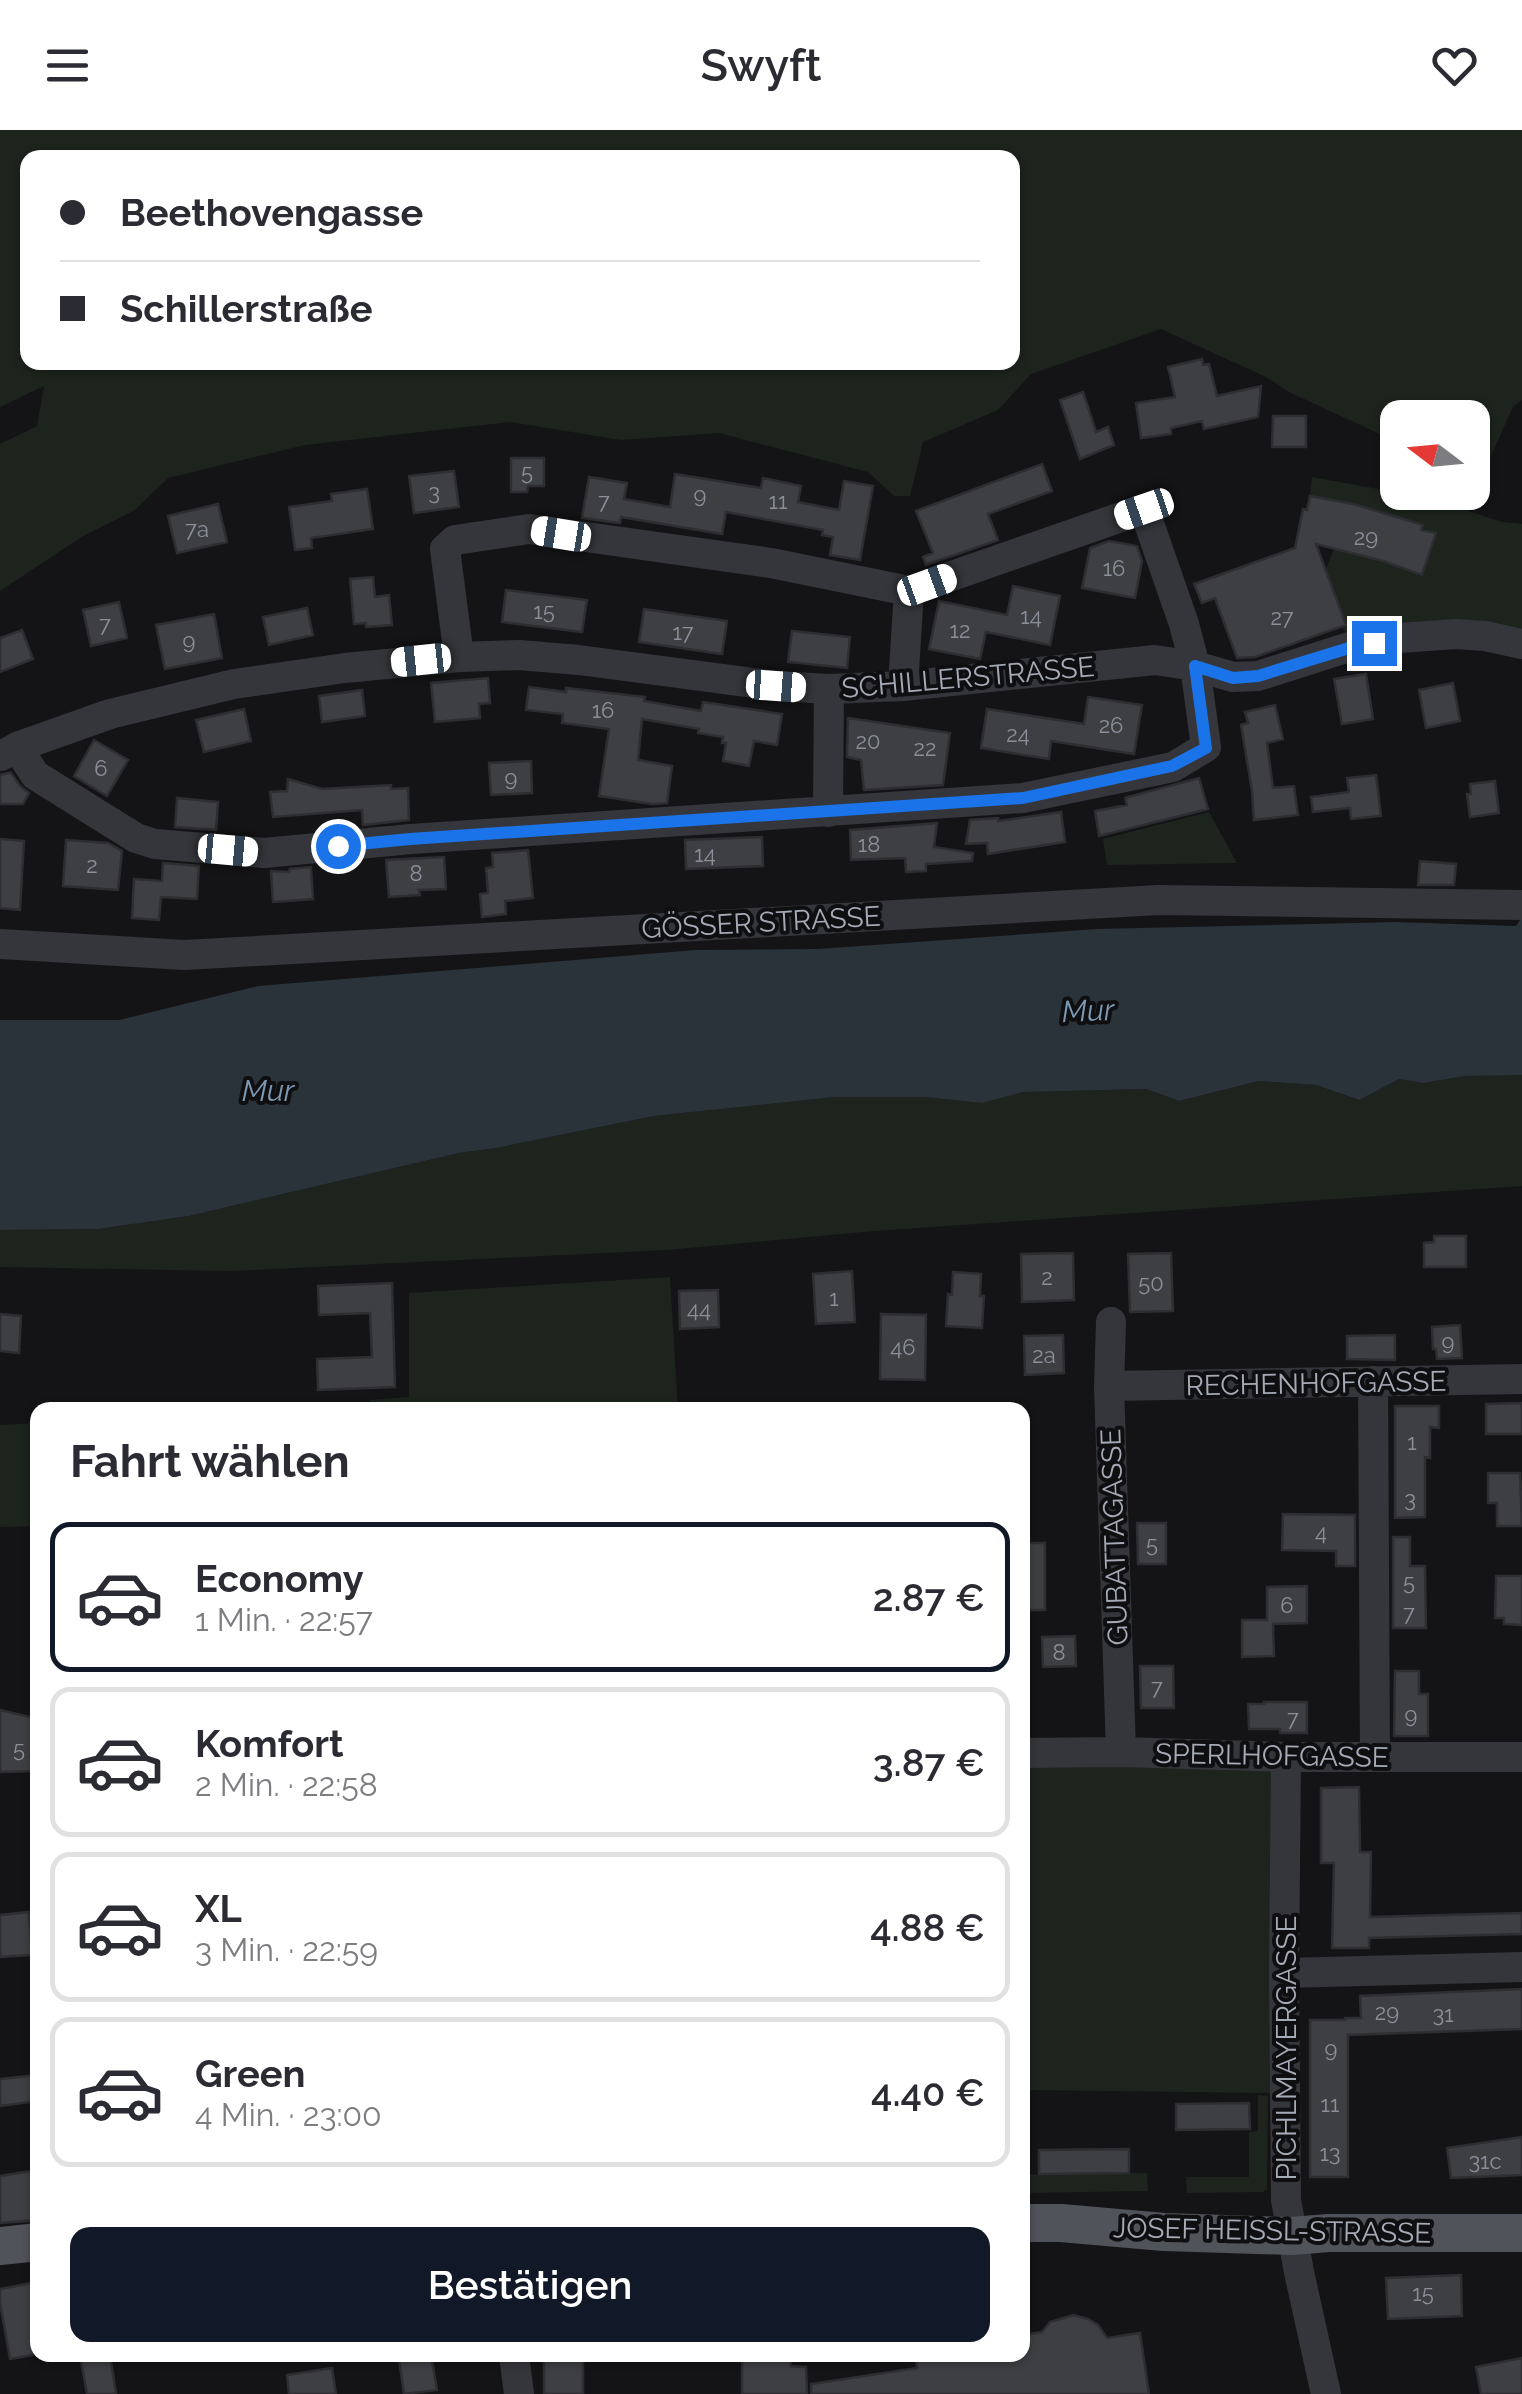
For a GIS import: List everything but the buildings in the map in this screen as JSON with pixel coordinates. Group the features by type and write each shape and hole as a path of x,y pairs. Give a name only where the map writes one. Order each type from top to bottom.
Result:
{"main road":[{"name":"JOSEF HEISSL-STRASSE","path":"1030,2223 1291,2236 1522,2233"},
{"path":"0,2246 30,2243"}],"street":[{"path":"9,752 35,775 136,838 155,844 264,853 410,839 1023,798 1172,766 1206,748 1195,666 1155,506 909,591 770,563 529,529 477,535 455,540 445,549 459,656"},
{"path":"903,686 909,591"},
{"name":"SCHILLERSTRASSE","path":"9,752 110,714 234,684 459,656 519,655 578,660 829,690 1155,660 1195,666 1233,678 1258,676 1349,648 1398,638 1456,634 1522,644"},
{"path":"828,812 829,690"},
{"name":"GÖSSER STRASSE","path":"0,944 185,954 1159,900 1522,905"},
{"name":"GUBATTAGASSE","path":"1111,1322 1109,1386 1121,1752"},
{"name":"RECHENHOFGASSE","path":"1109,1386 1522,1379"},
{"path":"1372,1381 1375,1757"},
{"name":"SPERLHOFGASSE","path":"1030,1753 1522,1757"},
{"name":"PICHLMAYERGASSE","path":"1286,1757 1286,2200 1326,2394"},
{"path":"1284,1973 1522,1967"},
{"path":"515,2362 519,2394"}],"shaded area":[{"path":"0,130 1522,130 1522,400 1513,407 1490,458 1490,400 1380,400 1380,434 1161,329 1031,374 998,410 923,442 910,496 894,496 868,472 719,433 621,440 510,422 305,445 168,478 135,510 83,536 0,591 0,444 37,426 44,386 0,407"},
{"path":"1312,477 1380,489 1380,510 1465,510 1522,524 1522,631 1473,621 1379,625 1345,632 1346,624 1326,569 1334,549 1421,574 1422,525 1353,504 1310,496"},
{"path":"1209,812 1237,863 1107,865 1103,839"},
{"path":"1522,1075 1522,1186 875,1231 667,1250 232,1271 0,1267 0,1230 98,1229 189,1216 459,1153 654,1116 835,1097 924,1097 982,1103 1024,1092 1146,1089 1179,1101 1259,1081 1316,1085 1358,1100 1399,1079 1423,1083 1466,1076"},
{"path":"670,1277 678,1402 370,1402 409,1397 409,1293"},
{"path":"30,1423 30,1526 0,1527 0,1425"},
{"path":"1030,1764 1275,1767 1278,2093 1030,2090"},
{"path":"1258,2095 1268,2096 1267,2190 1187,2193 1186,2177 1249,2177 1249,2132 1258,2131"},
{"path":"1147,2173 1148,2191 1030,2193 1030,2175"}],"water":[{"name":"Mur","path":"1522,917 1522,1075 1466,1076 1423,1083 1399,1079 1359,1100 1316,1085 1259,1081 1179,1101 1146,1089 1024,1092 982,1103 924,1097 835,1097 654,1116 459,1153 189,1216 98,1229 0,1230 0,1020 119,1020 258,986 695,950 818,949 1097,929 1396,922 1516,926"}],"route":[{"path":"338,846 1023,798 1172,766 1206,748 1195,666 1233,678 1258,676 1374,643"}]}
